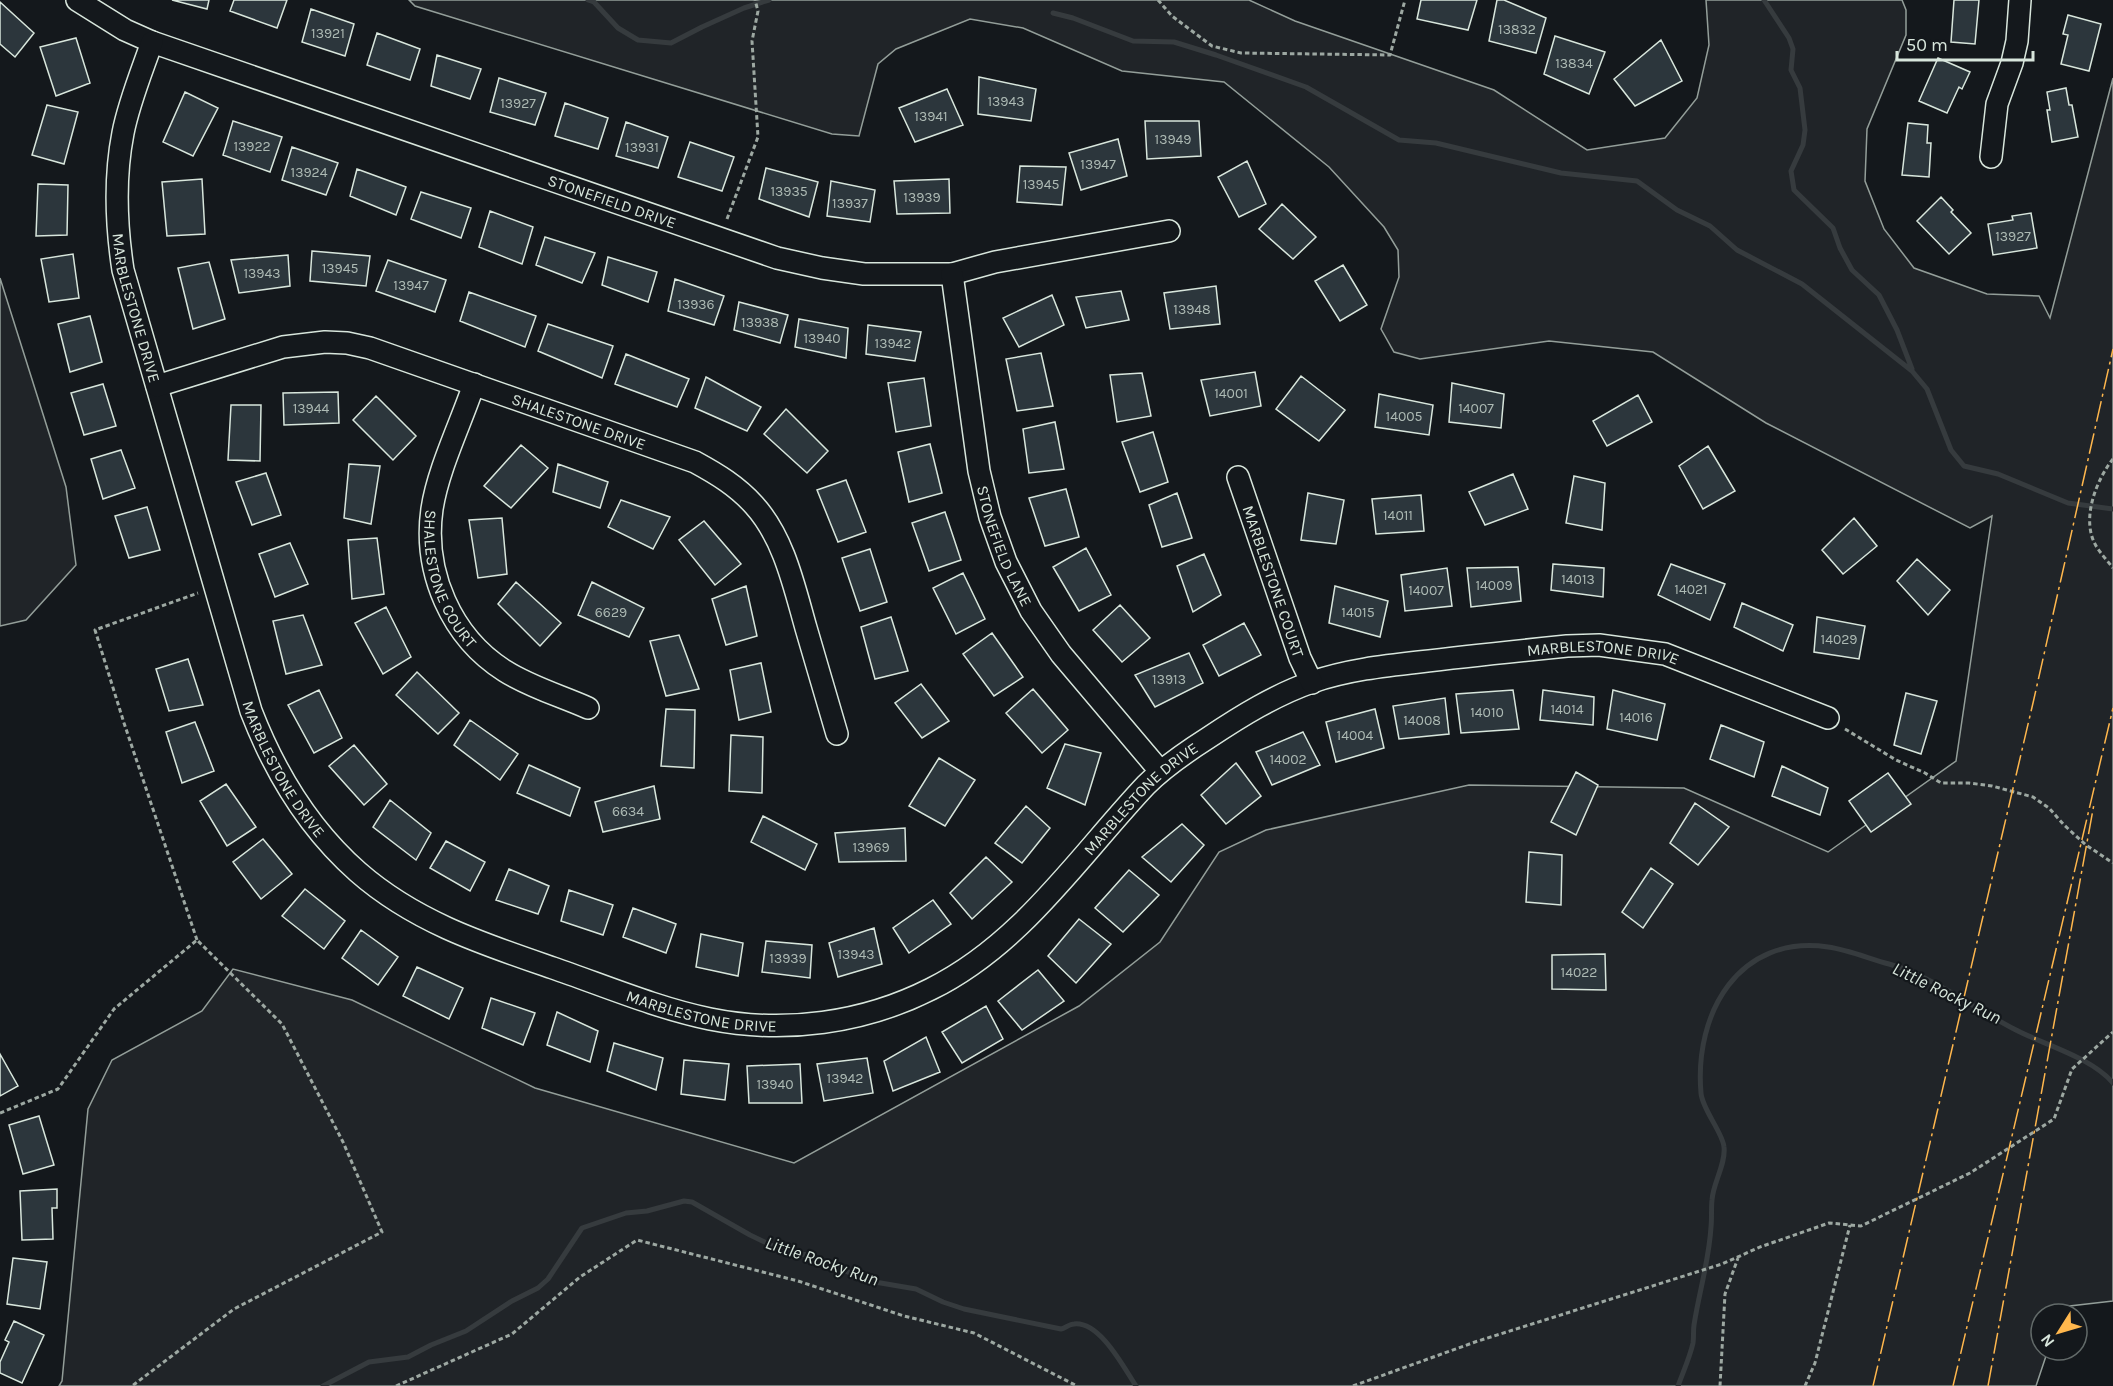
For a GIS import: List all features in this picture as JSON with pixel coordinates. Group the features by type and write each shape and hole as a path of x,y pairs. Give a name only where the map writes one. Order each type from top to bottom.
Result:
{"street":[{"name":"STONEFIELD DRIVE","path":"77,0 125,30 152,42 777,258 822,268 864,274 952,274 996,262 1169,231"},
{"path":"1991,157 1997,105 2017,41 2020,0"},
{"name":"MARBLESTONE DRIVE","path":"152,42 124,131 118,166 116,206 118,238 123,270 251,711 280,776 313,825 358,872 383,892 411,911 467,939 673,1009 710,1019 746,1024 820,1023 858,1016 895,1004 931,989 963,971 1003,941 1033,912 1160,771 1242,715 1312,682 1368,668 1567,646 1599,645 1665,654 1828,718"},
{"name":"STONEFIELD LANE","path":"952,274 979,471 990,517 1006,562 1031,611 1060,654 1160,771"},
{"name":"SHALESTONE DRIVE","path":"158,386 283,347 325,342 347,343 370,348 695,462 733,484 754,505 772,531 796,594 837,734"},
{"name":"SHALESTONE COURT","path":"474,384 440,478 432,508 431,549 440,591 462,632 494,663 520,680 588,708"},
{"name":"MARBLESTONE COURT","path":"1238,477 1300,658 1312,682"}],"path":[{"path":"720,238 758,137 752,41 758,11 755,0"},
{"path":"1158,0 1172,16 1212,46 1241,53 1353,56 1390,55 1405,0"},
{"path":"2113,459 2102,473 2089,524 2094,542 2113,568"},
{"path":"132,1386 234,1309 382,1232 343,1142 282,1024 197,940 95,630 215,587"},
{"path":"1828,718 1896,760 1941,783 1992,786 2033,796 2049,808 2086,845 2113,862"},
{"path":"0,1113 58,1089 114,1009 197,940"},
{"path":"1353,1386 1475,1342 1661,1285 1829,1223 1861,1226 1970,1173 2054,1119 2072,1069 2113,1032"},
{"path":"1805,1386 1815,1363 1850,1225"},
{"path":"396,1386 512,1334 580,1277 637,1240 798,1281 904,1316 974,1333 1077,1386"},
{"path":"1720,1386 1725,1294 1738,1257"}],"shaded area":[{"path":"409,0 1249,0 1295,21 1494,90 1587,150 1665,138 1697,98 1709,45 1706,0 1902,0 1906,10 1906,35 1867,129 1865,181 1884,229 1914,268 1987,294 2039,296 2050,318 2113,78 2113,1301 2089,1304 2029,1302 2029,1362 2044,1362 2036,1386 59,1386 62,1381 88,1109 112,1060 202,1011 233,969 352,1000 535,1088 794,1163 1079,1006 1160,942 1219,852 1266,830 1469,785 1684,788 1828,852 1956,761 1992,516 1970,528 1766,423 1653,352 1549,341 1420,359 1394,352 1381,329 1399,277 1398,250 1384,227 1329,167 1224,82 1122,71 1023,28 970,19 896,49 878,64 859,136 832,134 415,6"},
{"path":"0,278 66,487 76,565 26,620 0,626"}],"building":[{"path":"172,0 209,0 207,9"},
{"path":"234,0 287,0 277,28 230,11"},
{"path":"1421,0 1477,0 1468,30 1417,19"},
{"path":"1497,0 1504,0 1546,18 1536,53 1489,41"},
{"path":"1954,0 1979,0 1975,44 1951,42"},
{"path":"0,2 34,33 15,57 0,44"},
{"path":"311,9 354,24 345,56 302,42"},
{"path":"2068,15 2101,24 2089,71 2061,64 2068,35 2063,34"},
{"path":"377,33 420,49 410,80 367,65"},
{"path":"1555,36 1605,52 1589,94 1544,74"},
{"path":"76,38 90,83 56,96 40,47"},
{"path":"1661,40 1682,81 1635,106 1614,79"},
{"path":"437,55 481,69 470,99 431,86"},
{"path":"1938,58 1970,72 1962,89 1959,87 1947,113 1919,101"},
{"path":"979,77 1036,89 1031,121 978,114"},
{"path":"499,78 546,93 535,125 490,112"},
{"path":"2066,88 2078,137 2052,142 2047,92"},
{"path":"947,89 963,125 915,142 899,108"},
{"path":"185,92 218,108 193,156 163,142"},
{"path":"565,103 608,118 598,149 555,136"},
{"path":"47,105 78,112 64,164 32,155"},
{"path":"233,121 282,137 270,172 223,155"},
{"path":"1145,121 1199,121 1201,156 1147,159"},
{"path":"626,122 668,137 658,168 616,156"},
{"path":"1908,123 1928,125 1927,143 1931,143 1929,177 1902,175"},
{"path":"1118,139 1127,176 1081,190 1069,153"},
{"path":"690,142 734,157 722,191 678,177"},
{"path":"292,147 338,163 326,195 282,180"},
{"path":"1247,161 1266,204 1239,217 1218,177"},
{"path":"1020,166 1066,167 1062,205 1017,202"},
{"path":"766,168 818,182 809,217 759,199"},
{"path":"357,169 406,187 396,215 350,196"},
{"path":"202,179 205,234 167,236 162,182"},
{"path":"949,179 950,213 897,214 894,181"},
{"path":"831,181 875,190 870,222 827,216"},
{"path":"38,184 68,185 67,235 36,236"},
{"path":"421,192 471,208 461,238 411,219"},
{"path":"1941,197 1953,210 1951,212 1971,233 1949,254 1917,221"},
{"path":"1282,204 1316,237 1293,259 1259,229"},
{"path":"490,211 533,227 522,264 479,247"},
{"path":"2031,213 2037,248 1993,255 1988,224 2013,220 2012,216"},
{"path":"545,237 595,253 582,283 536,265"},
{"path":"312,251 370,256 366,286 310,281"},
{"path":"73,254 79,298 49,302 41,259"},
{"path":"288,255 290,286 239,293 231,260"},
{"path":"608,257 657,272 648,302 602,285"},
{"path":"388,260 446,280 435,312 376,291"},
{"path":"209,262 225,319 193,329 178,268"},
{"path":"1343,265 1367,305 1340,321 1315,281"},
{"path":"675,279 724,296 714,325 668,311"},
{"path":"1216,286 1220,324 1170,329 1164,293"},
{"path":"1121,291 1129,320 1086,328 1076,297"},
{"path":"469,292 536,316 525,347 460,321"},
{"path":"1052,295 1064,325 1019,347 1003,318"},
{"path":"739,302 788,315 780,343 734,330"},
{"path":"90,316 102,362 70,372 58,324"},
{"path":"799,319 848,328 846,358 795,347"},
{"path":"548,324 613,346 602,378 538,351"},
{"path":"868,325 921,332 915,361 866,354"},
{"path":"1041,353 1053,406 1017,411 1006,359"},
{"path":"626,354 689,379 677,407 615,384"},
{"path":"1255,372 1261,406 1210,416 1201,380"},
{"path":"1142,373 1151,416 1117,422 1110,375"},
{"path":"1301,376 1345,410 1319,441 1276,409"},
{"path":"706,377 761,407 747,431 695,408"},
{"path":"924,378 931,426 896,432 888,383"},
{"path":"1452,383 1504,394 1501,428 1449,422"},
{"path":"103,384 116,426 84,435 71,393"},
{"path":"338,392 339,423 284,425 283,393"},
{"path":"1379,394 1433,405 1429,435 1375,427"},
{"path":"1638,395 1652,422 1607,446 1593,421"},
{"path":"376,396 416,436 393,460 353,420"},
{"path":"231,405 261,405 260,461 228,460"},
{"path":"786,409 828,451 807,473 764,434"},
{"path":"1055,422 1064,469 1029,473 1023,429"},
{"path":"1153,432 1168,482 1140,492 1122,442"},
{"path":"930,444 942,493 909,502 898,452"},
{"path":"521,445 548,468 511,508 484,486"},
{"path":"1708,446 1735,491 1703,509 1679,466"},
{"path":"121,450 135,488 103,499 91,459"},
{"path":"349,464 380,466 371,524 344,518"},
{"path":"558,464 608,482 600,508 553,492"},
{"path":"266,473 281,515 252,525 236,482"},
{"path":"1513,474 1528,509 1485,525 1469,492"},
{"path":"1574,476 1605,483 1602,530 1566,523"},
{"path":"846,480 866,532 838,542 817,490"},
{"path":"1066,489 1079,537 1045,546 1029,498"},
{"path":"1177,493 1192,538 1162,547 1149,505"},
{"path":"1308,493 1344,500 1336,544 1301,540"},
{"path":"1421,495 1424,531 1376,534 1372,499"},
{"path":"621,500 670,517 653,549 608,527"},
{"path":"147,507 160,550 129,558 115,516"},
{"path":"945,512 961,560 929,571 912,523"},
{"path":"502,518 507,574 478,578 469,520"},
{"path":"1854,518 1877,546 1843,574 1822,550"},
{"path":"704,521 741,564 715,585 679,540"},
{"path":"377,538 384,594 352,599 348,540"},
{"path":"290,543 308,584 275,597 259,554"},
{"path":"1086,548 1111,595 1079,611 1053,567"},
{"path":"870,549 887,602 860,611 842,558"},
{"path":"1204,554 1221,595 1193,612 1177,566"},
{"path":"1917,559 1950,590 1928,615 1897,581"},
{"path":"1553,564 1604,568 1603,597 1551,590"},
{"path":"1671,564 1725,584 1710,620 1658,595"},
{"path":"1518,567 1521,601 1471,607 1467,568"},
{"path":"1447,568 1452,606 1405,611 1401,575"},
{"path":"963,573 985,619 956,634 933,588"},
{"path":"516,582 561,623 540,646 498,604"},
{"path":"592,582 644,608 629,637 578,615"},
{"path":"746,586 757,636 726,645 712,599"},
{"path":"1335,586 1388,601 1380,637 1329,623"},
{"path":"1742,603 1793,625 1783,651 1734,627"},
{"path":"1120,605 1150,638 1122,662 1093,630"},
{"path":"386,607 411,657 383,674 355,623"},
{"path":"303,615 322,665 286,674 273,621"},
{"path":"891,617 908,671 875,679 861,627"},
{"path":"1817,617 1865,626 1859,659 1814,652"},
{"path":"1244,623 1261,655 1219,676 1203,645"},
{"path":"992,633 1023,677 994,696 963,654"},
{"path":"679,635 699,689 666,696 650,641"},
{"path":"1189,653 1203,683 1155,707 1135,675"},
{"path":"188,659 203,705 169,711 156,669"},
{"path":"761,663 771,712 739,720 730,670"},
{"path":"417,672 459,713 438,734 396,695"},
{"path":"921,684 949,721 922,738 895,703"},
{"path":"1033,689 1068,730 1042,753 1006,713"},
{"path":"319,690 342,738 314,753 288,705"},
{"path":"1513,690 1519,729 1461,733 1456,694"},
{"path":"1543,690 1594,697 1593,725 1540,720"},
{"path":"1613,690 1665,704 1657,740 1607,729"},
{"path":"1906,693 1937,701 1921,754 1894,745"},
{"path":"1445,698 1449,734 1399,739 1393,706"},
{"path":"666,709 695,710 694,768 661,766"},
{"path":"1375,709 1384,748 1336,762 1326,722"},
{"path":"470,720 518,754 500,780 454,745"},
{"path":"195,722 214,771 182,783 166,732"},
{"path":"1721,725 1764,742 1754,777 1710,759"},
{"path":"1303,732 1320,765 1272,785 1256,752"},
{"path":"731,735 763,737 762,793 729,791"},
{"path":"1065,744 1101,753 1085,805 1047,788"},
{"path":"354,745 387,784 364,805 329,766"},
{"path":"939,758 975,780 945,826 909,806"},
{"path":"1236,763 1261,796 1226,824 1201,795"},
{"path":"529,765 580,788 570,816 517,793"},
{"path":"1782,766 1828,788 1820,815 1772,796"},
{"path":"1576,772 1598,785 1576,835 1551,822"},
{"path":"1888,773 1911,804 1871,832 1849,801"},
{"path":"226,784 256,827 227,846 200,801"},
{"path":"654,786 660,819 603,832 595,802"},
{"path":"390,800 431,833 416,860 373,827"},
{"path":"1695,803 1729,827 1698,865 1670,843"},
{"path":"1026,806 1050,828 1022,863 995,843"},
{"path":"763,816 817,844 805,870 751,842"},
{"path":"1182,824 1204,845 1171,882 1142,857"},
{"path":"905,828 906,861 839,862 835,833"},
{"path":"263,839 292,874 261,899 233,862"},
{"path":"446,841 485,862 470,891 430,868"},
{"path":"1529,852 1562,855 1561,905 1526,902"},
{"path":"986,857 1012,882 972,919 950,893"},
{"path":"1651,868 1673,884 1643,928 1622,912"},
{"path":"509,869 549,886 538,914 496,900"},
{"path":"1129,870 1159,895 1123,932 1095,908"},
{"path":"305,889 345,921 324,949 282,916"},
{"path":"569,890 613,905 603,935 561,921"},
{"path":"933,900 951,924 909,953 893,928"},
{"path":"633,908 676,924 666,953 623,937"},
{"path":"1079,919 1111,944 1076,983 1048,956"},
{"path":"874,928 882,964 838,977 829,943"},
{"path":"361,930 398,957 378,985 342,958"},
{"path":"701,934 743,943 738,976 696,967"},
{"path":"766,941 812,945 810,978 762,972"},
{"path":"1605,954 1606,990 1552,989 1552,955"},
{"path":"417,967 463,988 449,1019 403,996"},
{"path":"1038,970 1064,1001 1022,1030 998,1001"},
{"path":"491,998 535,1013 523,1045 482,1028"},
{"path":"986,1006 1003,1039 962,1063 942,1032"},
{"path":"557,1012 598,1031 590,1062 547,1045"},
{"path":"926,1037 940,1072 893,1091 884,1061"},
{"path":"614,1043 663,1058 656,1090 607,1071"},
{"path":"0,1054 18,1086 0,1096"},
{"path":"867,1058 873,1093 824,1101 817,1064"},
{"path":"684,1060 729,1064 725,1100 681,1094"},
{"path":"800,1064 802,1103 749,1103 747,1066"},
{"path":"39,1116 54,1165 23,1174 9,1125"},
{"path":"57,1189 57,1208 52,1208 53,1239 22,1240 20,1191"},
{"path":"13,1258 47,1262 40,1309 7,1304"},
{"path":"14,1321 44,1335 22,1383 0,1373 0,1362 9,1342 5,1340"}],"waterway":[{"path":"588,0 594,2 618,28 638,40 671,43 744,8 769,0"},
{"path":"1764,0 1789,38 1793,49 1791,70 1800,88 1805,130 1803,145 1791,171 1794,190 1833,228 1840,248 1852,270 1879,295 1897,330 1912,369"},
{"path":"1053,13 1073,18 1133,41 1174,42 1306,87 1399,140 1436,143 1561,173 1637,181 1677,210 1710,226 1737,250 1802,284 1912,371 1927,389 1951,450 1964,466 1998,474 2068,503 2113,509"},
{"name":"Little Rocky Run","path":"1678,1386 1693,1343 1694,1325 1710,1240 1713,1194 1724,1153 1723,1141 1701,1093 1701,1063 1705,1035 1715,1008 1728,985 1747,966 1770,953 1797,946 1828,947 1852,952 1921,976 2014,1029 2080,1059 2104,1074 2113,1083"},
{"name":"Little Rocky Run","path":"323,1386 369,1362 408,1357 466,1331 512,1301 538,1288 548,1279 582,1228 626,1213 647,1211 684,1201 692,1202 785,1252 808,1255 869,1281 916,1289 964,1309 1061,1329 1072,1324 1084,1325 1093,1330 1110,1347 1136,1386"}],"power":[{"path":"1873,1386 2033,703 2113,349"},
{"path":"1953,1386 2113,708"},
{"path":"1988,1386 2094,804"}]}
